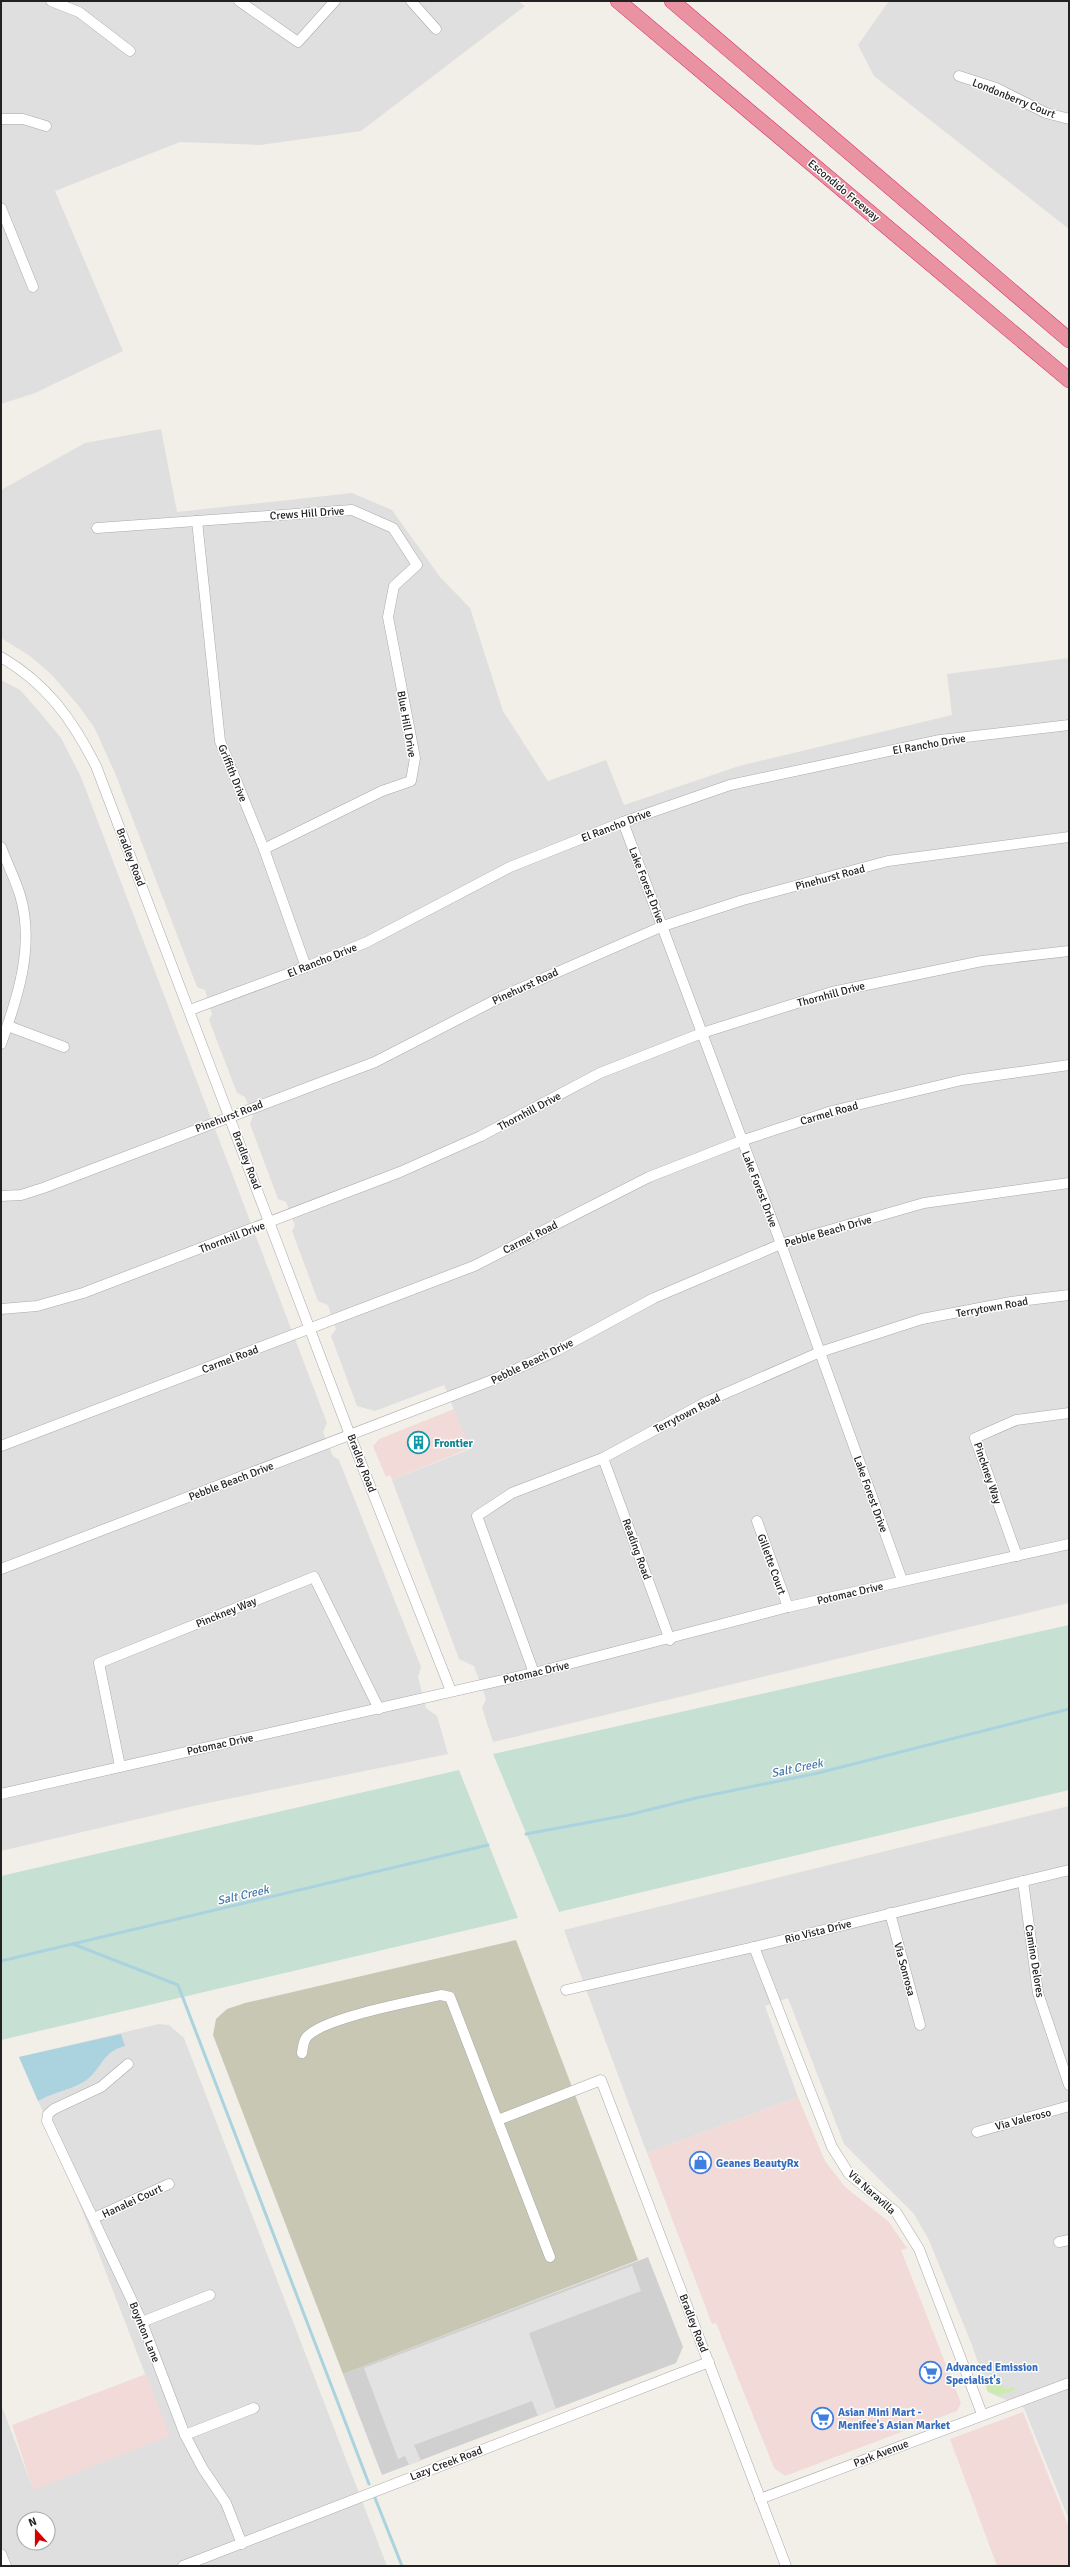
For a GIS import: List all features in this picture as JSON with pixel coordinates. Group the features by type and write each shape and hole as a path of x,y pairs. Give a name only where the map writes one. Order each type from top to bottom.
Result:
{"highway":[{"name":"Escondido Freeway","path":"618,1 1069,380"},
{"path":"672,1 1069,340"}],"street":[{"path":"51,1 79,12 130,51"},
{"path":"239,1 298,42 335,1"},
{"path":"411,1 436,29"},
{"name":"Londonberry Court","path":"959,76 996,88 1046,113 1069,119"},
{"path":"1,119 22,119 46,126"},
{"path":"1,208 33,287"},
{"name":"Crews Hill Drive","path":"97,528 352,510 392,528 417,565"},
{"name":"Griffith Drive","path":"197,521 220,741 264,849 306,967"},
{"name":"Blue Hill Drive","path":"264,849 382,791 411,781 415,758 388,617 394,586 417,565"},
{"name":"Bradley Road","path":"2,661 40,685 62,708 81,736 96,766 190,1010 350,1435 451,1691"},
{"name":"El Rancho Drive","path":"190,1010 306,967 367,942 510,867 623,822 730,785 940,740 1069,725"},
{"name":"Lake Forest Drive","path":"623,822 663,926 741,1141 781,1244 902,1580"},
{"name":"Pinehurst Road","path":"1,1196 21,1195 43,1188 375,1062 505,994 663,926 743,900 888,861 1069,837"},
{"path":"1,847 20,896 25,937 23,977 1,1044"},
{"name":"Thornhill Drive","path":"1,1309 37,1306 83,1293 400,1172 481,1136 600,1074 702,1033 832,992 982,961 1069,951"},
{"path":"8,1026 64,1047"},
{"name":"Carmel Road","path":"1,1446 474,1266 649,1177 741,1141 832,1111 962,1080 1069,1065"},
{"name":"Pebble Beach Drive","path":"1,1569 490,1381 556,1351 654,1298 781,1244 924,1203 1069,1183"},
{"name":"Terrytown Road","path":"534,1673 477,1516 512,1494 603,1458 708,1401 820,1352 922,1319 1011,1302 1069,1295"},
{"name":"Pinckney Way","path":"1017,1556 975,1438 1016,1420 1069,1412"},
{"name":"Reading Road","path":"603,1458 670,1640"},
{"name":"Gillette Court","path":"757,1520 788,1607"},
{"name":"Potomac Drive","path":"2,1792 379,1709 451,1691 534,1673 670,1640 788,1607 902,1580 1069,1544"},
{"name":"Pinckney Way","path":"120,1766 99,1663 314,1577 379,1709"},
{"name":"Rio Vista Drive","path":"566,1990 754,1947 1069,1870"},
{"name":"Camino Delores","path":"1023,1881 1038,1993 1069,2085"},
{"name":"Via Sonrosa","path":"890,1913 920,2025"},
{"name":"Via Naravilla","path":"754,1947 832,2147 849,2174 896,2212 919,2249 982,2414"},
{"path":"302,2053 305,2038 314,2031 340,2021 365,2013 441,1995 450,1997 550,2257"},
{"name":"Boynton Lane","path":"128,2064 101,2086 54,2109 48,2114 47,2121 142,2322 185,2435 203,2469 226,2503 242,2544"},
{"name":"Bradley Road","path":"498,2120 601,2080 786,2566"},
{"name":"Via Valeroso","path":"978,2132 1069,2106"},
{"name":"Hanalei Court","path":"94,2218 169,2184"},
{"path":"142,2322 210,2295"},
{"name":"Lazy Creek Road","path":"183,2566 709,2362"},
{"name":"Park Avenue","path":"760,2499 982,2414 1069,2383"},
{"path":"185,2435 254,2408"},
{"path":"1,2554 6,2566"}],"shaded area":[{"path":"1,1 518,1 525,6 361,131 260,145 180,142 55,191 123,351 35,393 1,404"},
{"path":"889,1 1069,1 1069,229 874,76 858,45"},
{"path":"161,429 177,512 352,493 392,510 440,577 470,608 503,711 548,781 606,760 624,805 739,766 952,715 947,674 1069,658 1069,1603 493,1742 482,1708 486,1699 474,1666 459,1659 392,1480 470,1449 444,1385 375,1411 357,1406 331,1336 336,1329 328,1305 318,1301 292,1231 295,1226 286,1202 278,1199 250,1124 253,1116 245,1097 237,1093 209,1020 212,1014 205,990 197,987 115,773 94,727 78,705 52,675 30,656 1,638 1,490 85,443"},
{"path":"1,680 20,690 61,738 81,777 327,1423 323,1432 333,1456 339,1460 421,1667 418,1677 426,1708 437,1716 448,1754 198,1805 1,1851"},
{"path":"454,1409 470,1448 392,1480 390,1475 386,1477 373,1446 379,1439"},
{"path":"1069,1625 1069,1790 559,1912 493,1754"},
{"path":"459,1770 518,1918 1,2040 1,1876"},
{"path":"1069,1806 1069,2520 1024,2408 988,2392 972,2345 928,2238 914,2214 844,2144 788,1998 765,2006 798,2097 647,2153 564,1930"},
{"path":"516,1940 638,2260 343,2374 213,2035 216,2019 227,2009 245,2003"},
{"path":"159,2024 169,2025 184,2038 387,2566 1,2566 1,2404 33,2489 169,2436 53,2135 19,2057"},
{"path":"798,2097 825,2161 845,2187 888,2221 907,2248 901,2250 961,2403 957,2411 785,2476 774,2468 716,2323 712,2324 647,2153"},
{"path":"648,2257 683,2347 676,2363 382,2475 343,2374"},
{"path":"632,2266 641,2291 529,2333 556,2409 538,2416 532,2401 414,2445 421,2461 409,2465 405,2456 398,2459 364,2368"},
{"path":"146,2374 170,2436 33,2490 12,2425"},
{"path":"1023,2412 1069,2527 1069,2566 997,2566 950,2439"}],"green space":[{"path":"992,2378 994,2383 1001,2381 1003,2387 1007,2389 1014,2386 1015,2390 999,2396 988,2392 984,2381"}],"water":[{"path":"121,2034 125,2046 108,2055 89,2078 71,2088 38,2101 19,2057"}],"waterway":[{"name":"Salt Creek","path":"526,1834 628,1815 696,1798 818,1773 1069,1709"},
{"name":"Salt Creek","path":"1,1961 488,1845"},
{"path":"73,1944 178,1985 369,2484"},
{"path":"375,2498 402,2566"}],"place":[{"name":"Frontier","path":"419,1443"},
{"name":"Geanes BeautyRx","path":"701,2163"},
{"name":"Advanced Emission Specialist's","path":"930,2373"},
{"name":"Asian Mini Mart - Menifee's Asian Market","path":"822,2418"}]}
